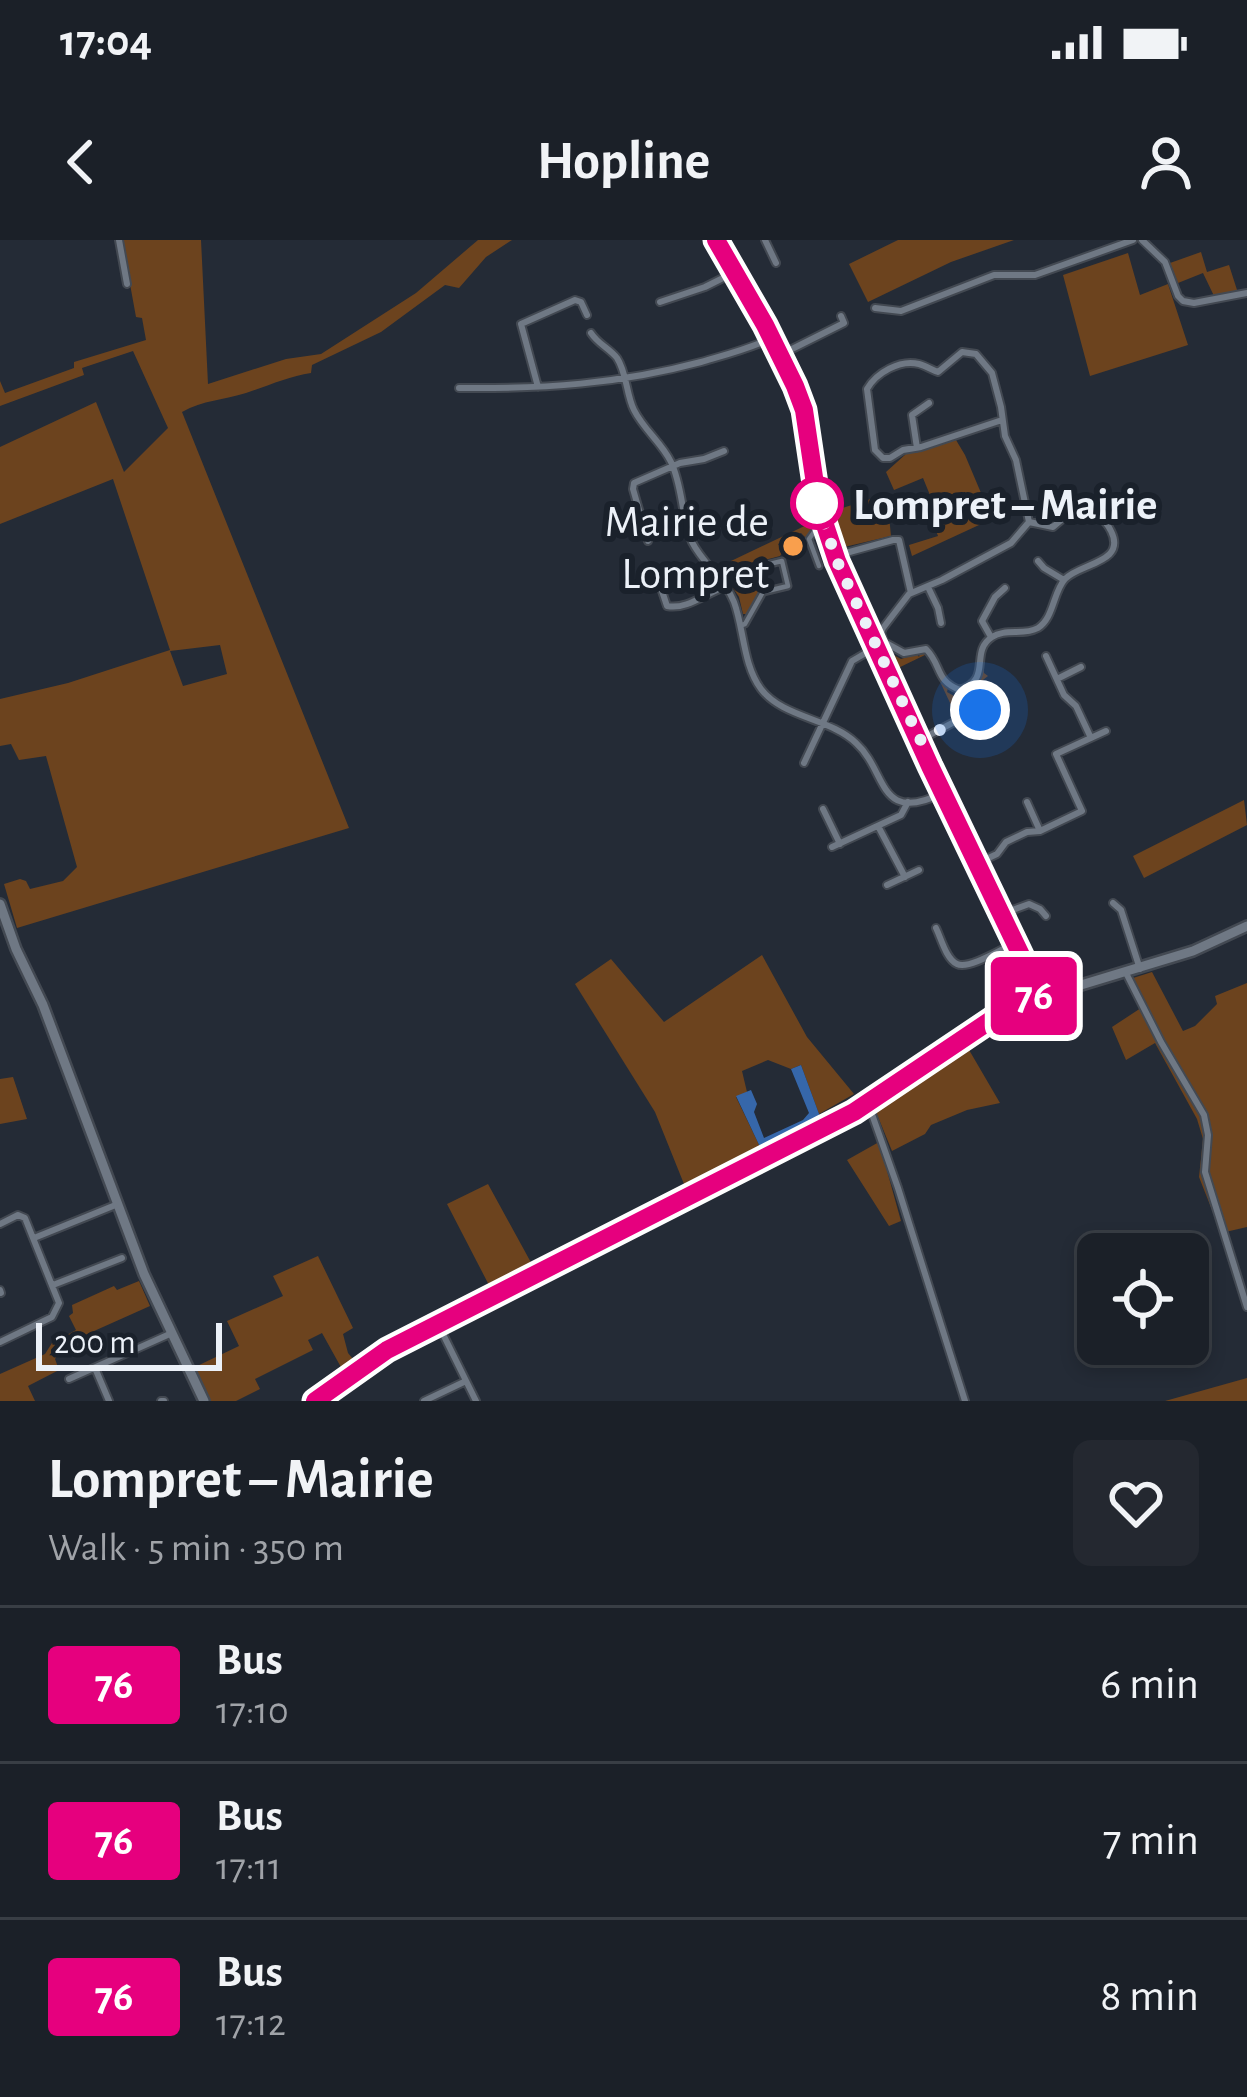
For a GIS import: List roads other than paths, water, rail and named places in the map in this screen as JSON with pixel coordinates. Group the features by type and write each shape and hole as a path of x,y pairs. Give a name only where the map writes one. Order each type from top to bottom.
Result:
{"main road":[{"path":"0,904 43,1005 115,1205 204,1401"},
{"path":"315,1401 372,1359 868,1103 979,1028 1041,998 1198,950 1247,926"}],"street":[{"path":"118,240 127,284"},
{"path":"716,240 772,338 803,406 814,488 835,556 1041,998"},
{"path":"765,240 776,263"},
{"path":"875,308 902,311 994,275 1035,275 1133,240"},
{"path":"1142,240 1166,262 1183,301 1197,303 1247,293"},
{"path":"660,302 735,272"},
{"path":"538,387 522,322 575,300 587,315"},
{"path":"780,355 844,323 841,316"},
{"path":"591,333 614,355 636,414 673,466 691,539 733,599 761,688 778,703 854,741 883,789 893,797 923,801 944,792"},
{"path":"459,388 625,380 742,351 772,338"},
{"path":"1002,420 890,458 878,456 866,394 873,378 905,364 938,372 962,352 974,352 992,373 1029,522"},
{"path":"917,448 912,413 929,403"},
{"path":"648,542 633,485 673,466 724,451"},
{"path":"804,763 854,658 878,645 904,653 928,650 943,681 960,690 972,685 978,677 981,651 991,638 1040,626 1064,580 1109,555 1114,541 1099,516 1080,507 1056,526 1029,522"},
{"path":"878,645 886,622 911,593 1011,543 1029,522"},
{"path":"818,566 808,539 825,528"},
{"path":"835,556 895,539 902,544 911,593"},
{"path":"740,626 746,624 763,592 757,567 782,561 788,586 763,592"},
{"path":"1038,561 1064,580"},
{"path":"928,586 941,623"},
{"path":"662,591 666,604 673,608 725,587"},
{"path":"991,638 982,619 1005,588"},
{"path":"1046,656 1091,738"},
{"path":"1057,679 1081,668"},
{"path":"920,740 998,699"},
{"path":"978,863 997,854 1004,843 1082,811 1056,754 1106,731"},
{"path":"837,807 824,811 836,845 902,814 908,802"},
{"path":"1027,802 1040,831"},
{"path":"878,826 905,877"},
{"path":"886,885 919,870"},
{"path":"1113,903 1121,910 1140,969"},
{"path":"1002,914 1029,904 1046,916"},
{"path":"936,928 951,959 962,966 1016,943"},
{"path":"1126,973 1204,1115 1208,1135 1205,1172 1247,1307"},
{"path":"868,1103 965,1401"},
{"path":"34,1238 115,1205"},
{"path":"0,1224 22,1216 59,1303 55,1315 0,1342"},
{"path":"53,1285 122,1258"},
{"path":"438,1324 476,1401"},
{"path":"70,1379 172,1333"},
{"path":"95,1368 110,1401"},
{"path":"424,1401 466,1381"}],"water":[{"path":"801,1065 822,1122 761,1149 736,1096 751,1090 764,1138 803,1120 809,1113 791,1069"}],"place":[{"name":"Lompret – Mairie","path":"817,503"},
{"name":"Mairie de Lompret","path":"793,546"}]}
